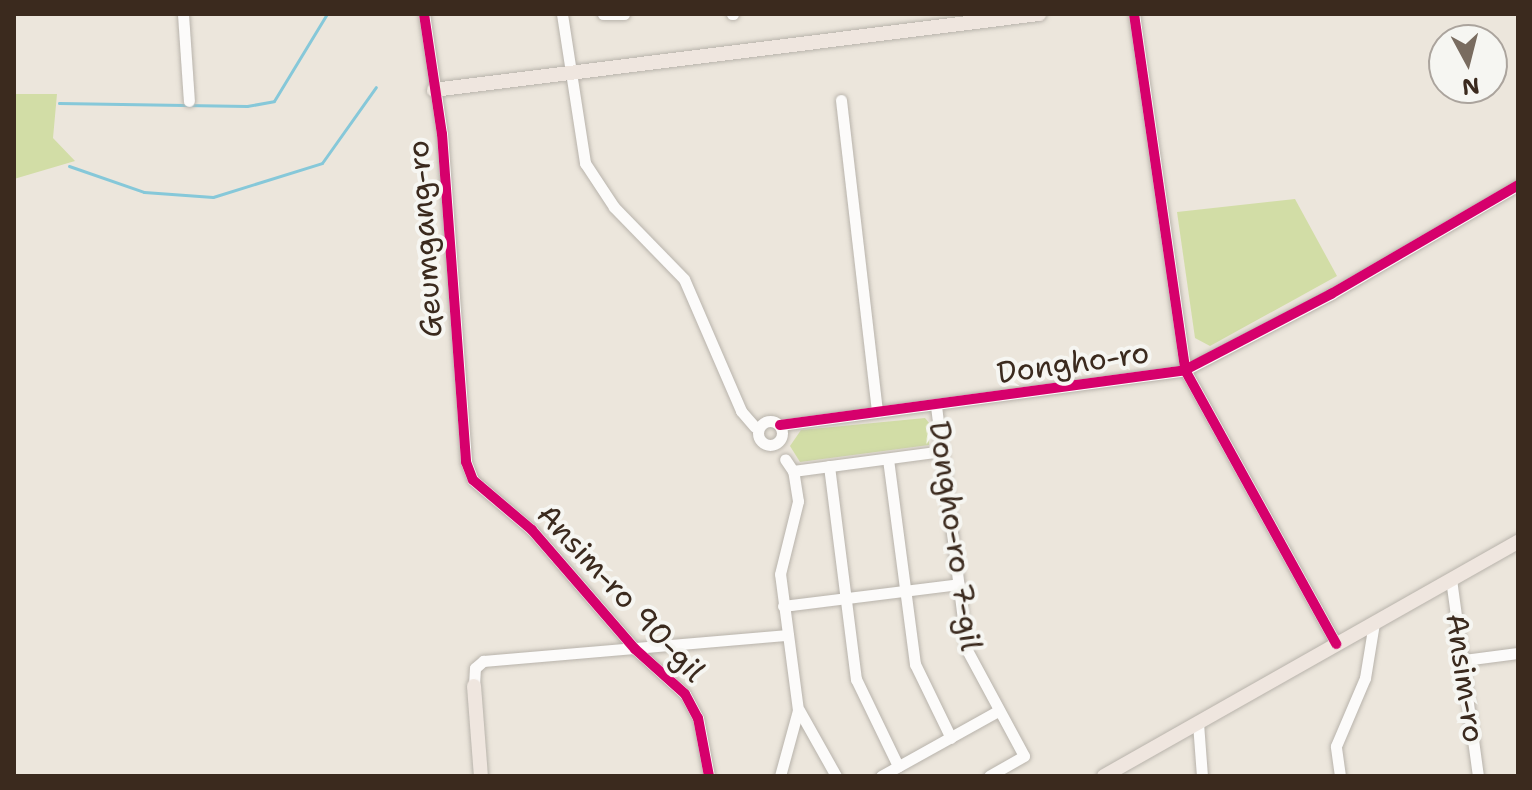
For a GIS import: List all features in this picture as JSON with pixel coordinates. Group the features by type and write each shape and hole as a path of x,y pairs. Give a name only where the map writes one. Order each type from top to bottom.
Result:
{"main road":[{"path":"434,90 956,19 1039,14"},
{"name":"Ansim-ro","path":"1104,776 1518,542"},
{"path":"474,686 481,776"}],"street":[{"path":"183,14 189,101"},
{"name":"Geumgang-ro","path":"424,14 442,134 466,462"},
{"path":"562,14 585,163 614,207 684,279 741,411 775,443 793,471 798,501 779,560 783,606 798,710 836,776"},
{"path":"603,14 624,14"},
{"path":"1134,14 1185,370 1336,644"},
{"path":"841,100 877,412"},
{"name":"Dongho-ro","path":"755,427 936,406 1185,370 1331,294 1518,185"},
{"name":"Dongho-ro 7-gil","path":"936,406 967,650 1024,756 989,776"},
{"path":"775,443 780,425"},
{"path":"793,471 942,451"},
{"path":"888,459 915,664 951,738"},
{"name":"Ansim-ro 90-gil","path":"466,462 473,480 532,530 635,649 692,705 709,776"},
{"path":"829,466 856,679 898,766"},
{"name":"Ansim-ro","path":"1451,579 1478,776"},
{"path":"783,606 959,584"},
{"path":"1340,776 1336,746 1365,678 1374,623"},
{"path":"474,686 475,668 483,661 788,635"},
{"path":"1464,660 1518,653"},
{"path":"780,776 798,710"},
{"path":"881,776 998,711"},
{"path":"1198,723 1202,776"}],"green space":[{"path":"14,94 57,94 53,138 75,161 14,179"},
{"path":"1295,199 1337,276 1210,346 1195,338 1177,212"},
{"path":"925,418 930,424 929,445 800,462 790,446 801,430"}],"waterway":[{"path":"59,103 247,106 274,101 327,14"},
{"path":"69,166 144,192 213,197 322,163 376,87"}],"cycle path":[{"path":"424,14 442,134 466,462 473,480 532,530 635,649 685,694 698,718 709,776"},
{"path":"1134,14 1185,370 1336,644"},
{"path":"780,425 1185,370 1331,294 1518,185"}]}
